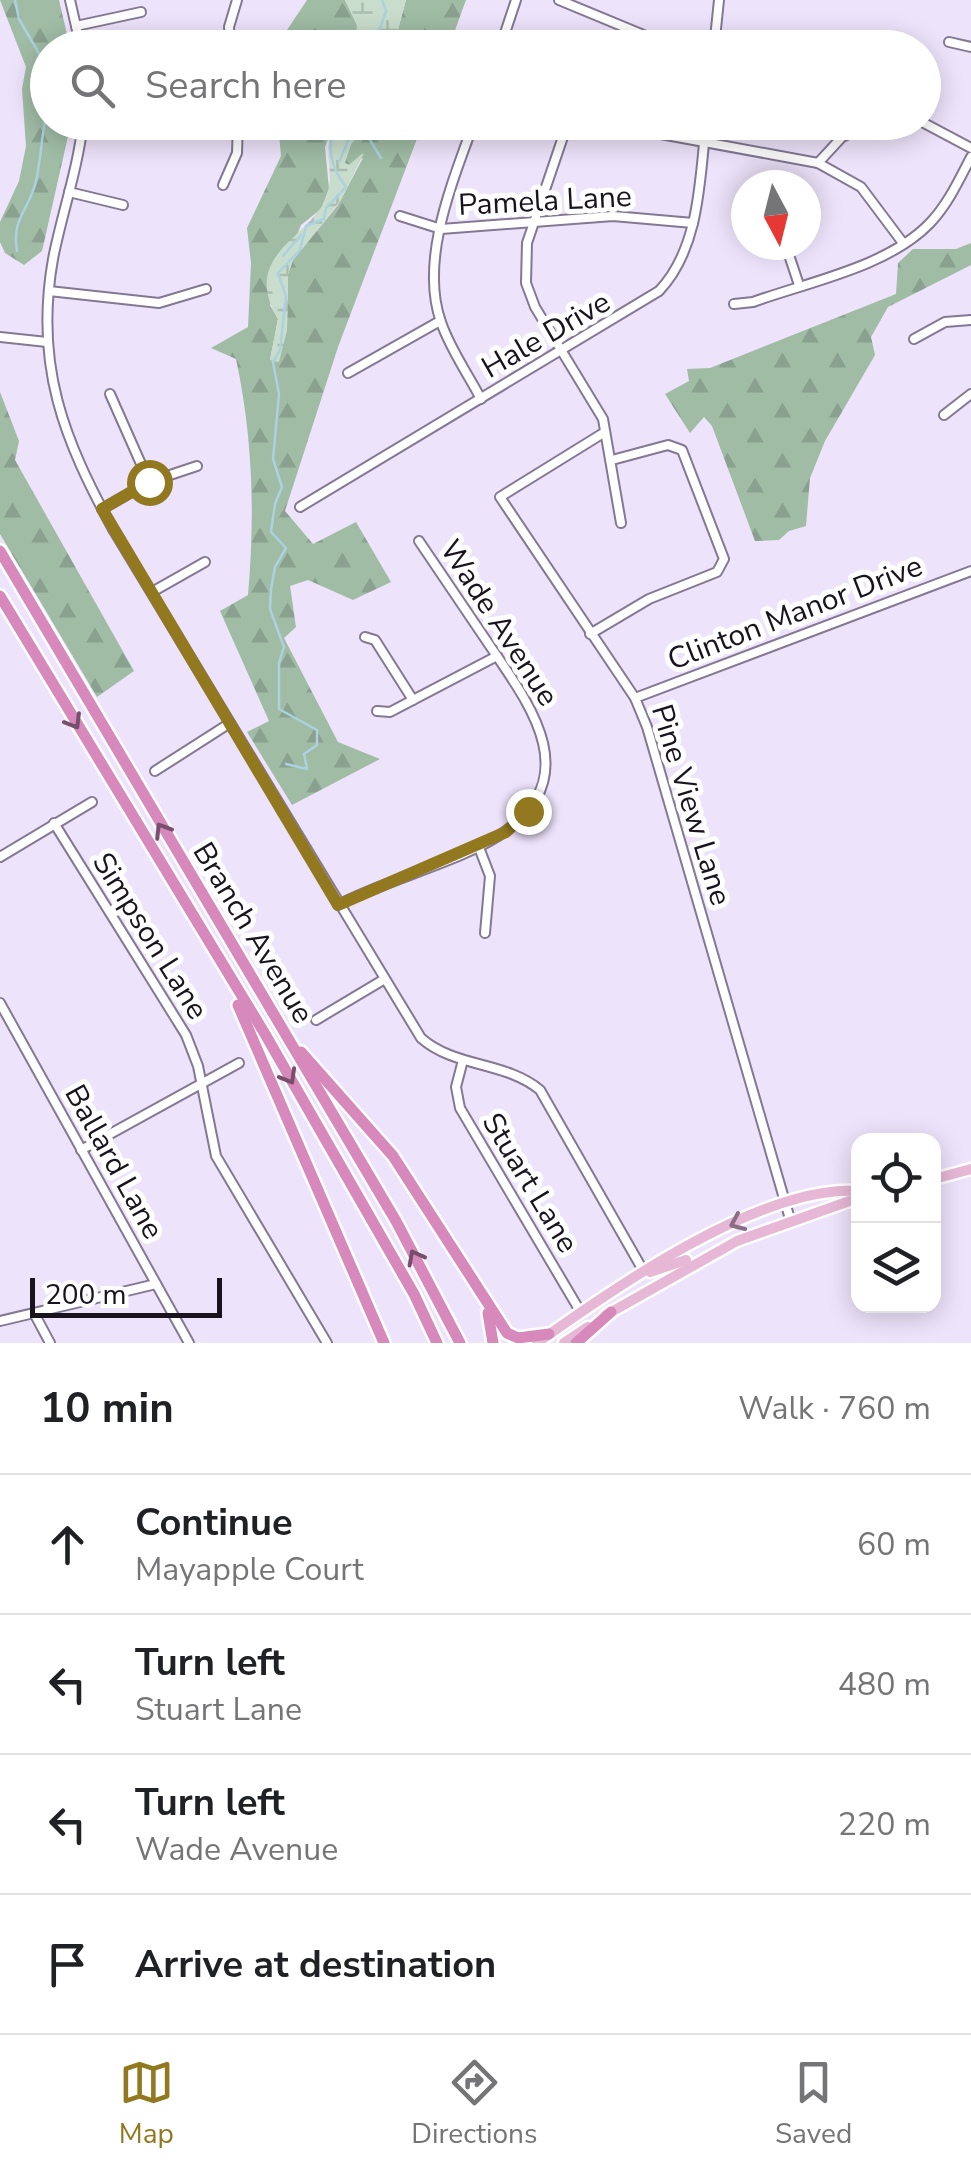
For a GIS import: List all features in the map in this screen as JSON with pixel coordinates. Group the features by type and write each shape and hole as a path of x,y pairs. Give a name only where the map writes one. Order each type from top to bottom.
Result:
{"highway":[{"name":"Branch Avenue","path":"0,552 396,1221 460,1343"},
{"name":"Branch Avenue","path":"0,596 354,1188 438,1343"},
{"path":"202,934 295,1128 384,1342"},
{"path":"266,1004 303,1056 393,1156 476,1287 512,1336 548,1334"},
{"path":"476,1287 490,1318 492,1343"},
{"path":"576,1343 611,1312"}],"main road":[{"path":"941,1177 971,1170"},
{"path":"536,1343 644,1272 726,1228 832,1192 851,1193"},
{"path":"644,1272 722,1248 851,1197"},
{"path":"564,1343 722,1248"},
{"path":"611,1312 639,1285 644,1272"}],"street":[{"path":"70,0 77,30"},
{"path":"230,30 238,0"},
{"path":"506,30 516,0"},
{"path":"559,0 632,30"},
{"path":"716,30 719,0"},
{"path":"76,26 141,12"},
{"path":"949,42 971,47"},
{"path":"941,132 971,148"},
{"path":"78,140 48,290 47,342 60,417 73,456 421,1038 463,1060 517,1074 545,1096 644,1272"},
{"path":"223,185 237,153 237,140"},
{"path":"468,140 441,229 436,268 440,321 481,399"},
{"path":"562,140 525,254 528,293 603,419 622,523"},
{"name":"Hale Drive","path":"300,507 660,292 682,257 694,223 704,140"},
{"path":"707,140 735,150 818,164 860,187 904,243"},
{"path":"818,164 839,140"},
{"path":"734,304 753,302 904,243 942,209 971,157"},
{"path":"68,192 123,205"},
{"name":"Pamela Lane","path":"400,216 441,229 613,216 694,223"},
{"path":"791,260 799,285"},
{"path":"48,290 158,303 206,289"},
{"path":"914,339 946,322 971,320"},
{"path":"348,373 440,321"},
{"path":"0,336 47,342"},
{"path":"110,394 149,482"},
{"path":"944,415 971,394"},
{"name":"Pine View Lane","path":"605,432 500,495 635,698 650,737 790,1219"},
{"path":"590,634 650,599 717,572 724,559 682,450 668,445 612,460"},
{"path":"102,509 149,482 197,466"},
{"name":"Wade Avenue","path":"338,905 506,832 528,811 542,784 546,757 532,708 419,541"},
{"path":"152,592 205,562"},
{"name":"Clinton Manor Drive","path":"635,698 971,571"},
{"path":"365,637 375,640 413,700"},
{"path":"377,711 390,712 496,656"},
{"path":"155,771 230,723"},
{"path":"0,857 92,802"},
{"name":"Simpson Lane","path":"54,823 171,1008 194,1054 212,1146 223,1171 327,1343"},
{"path":"478,845 490,876 486,933"},
{"path":"316,1020 383,980"},
{"name":"Ballard Lane","path":"0,1003 189,1343"},
{"name":"Stuart Lane","path":"463,1060 456,1087 460,1108 580,1312"},
{"path":"81,1150 238,1063"},
{"path":"0,1321 156,1284"},
{"path":"34,1313 50,1343"}],"green space":[{"path":"0,0 59,0 66,30 30,30 30,140 67,140 42,251 24,265 5,253 0,242 0,222 19,181 26,146 22,89 26,67"},
{"path":"307,0 345,0 357,25 357,30 287,30"},
{"path":"345,0 406,0 398,30 357,30"},
{"path":"406,0 466,0 455,30 398,30"},
{"path":"280,140 328,140 329,189 321,209 301,225 270,305 278,319 270,360 287,330 288,274 293,260 338,205 363,158 349,165 344,163 351,144 354,140 417,140 338,347 285,511 313,544 356,522 391,582 353,600 308,580 290,586 296,627 284,638 338,742 380,759 292,805 247,732 269,721 220,611 248,595 251,477 236,359 211,348 248,327 251,263 247,228 281,156"},
{"path":"354,140 345,163 349,165 365,151 341,200 293,260 288,274 287,330 279,362 270,360 278,319 268,296 267,277 273,261 321,208 328,192 329,142"},
{"path":"971,243 971,265 888,307 871,337 875,355 825,441 810,478 806,526 789,531 779,540 755,541 712,426 704,417 690,433 665,394 689,381 687,369 710,368 896,294 898,263 913,249 956,249"},
{"path":"0,392 19,441 15,460 134,671 97,697 0,534"}],"waterway":[{"path":"15,0 19,19 30,38"},
{"path":"379,30 386,11 382,0"},
{"path":"17,251 16,231 35,185 42,140"},
{"path":"286,764 307,769 304,754 317,745 317,730 279,709 279,663 284,647 270,609 275,567 286,548 271,532 282,487 273,459 279,394 273,362 280,350 286,296 278,273 300,250 306,226 324,219 326,208 346,187 331,156 332,140"},
{"path":"339,162 349,140"},
{"path":"370,140 381,158"},
{"path":"283,256 301,235"}],"route":[{"path":"149,482 102,509 338,905 506,832 528,811"}]}
